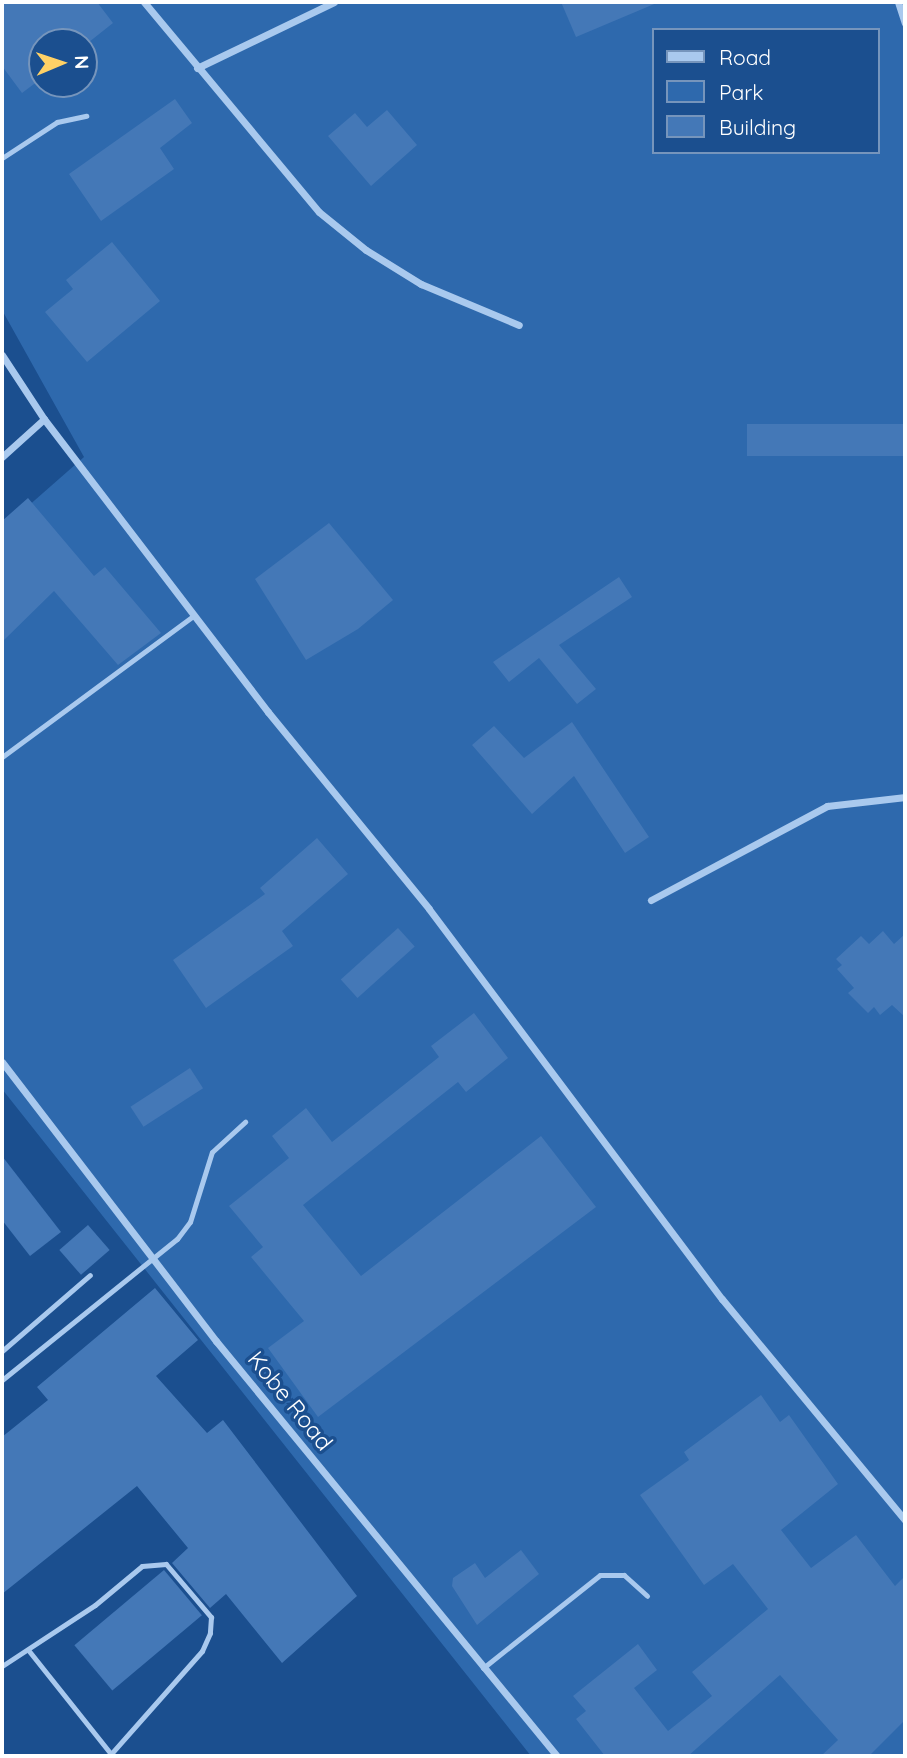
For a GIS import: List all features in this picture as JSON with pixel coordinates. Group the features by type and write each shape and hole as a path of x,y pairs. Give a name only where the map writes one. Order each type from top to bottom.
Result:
{"street":[{"path":"145,2 319,212 366,250 421,284 519,325"},
{"path":"197,68 334,2"},
{"path":"898,2 905,23"},
{"path":"2,355 44,419 194,616 429,909 722,1300 905,1520"},
{"path":"2,457 44,419"},
{"path":"651,900 827,806 905,797"},
{"name":"Kobe Road","path":"2,1062 152,1258 557,1756"}],"lane":[{"path":"2,158 57,122 86,116"},
{"path":"2,757 194,616"},
{"path":"2,1380 152,1258 190,1222 212,1152 245,1122"},
{"path":"2,1351 90,1275"},
{"path":"2,1666 29,1651 142,1566 166,1564 211,1617 202,1651 110,1755 29,1651"},
{"path":"483,1668 600,1575 624,1575 647,1595"}],"green space":[{"path":"2,2 905,2 905,1756 531,1756 2,1089 2,529 84,457 2,310"}],"building":[{"path":"2,2 97,2 113,23 98,35 98,28 28,28 28,88 22,93 2,66"},
{"path":"561,2 659,2 576,37"},
{"path":"175,99 192,123 160,148 174,169 101,221 69,174"},
{"path":"387,110 417,145 371,186 328,136 355,113 367,127"},
{"path":"112,242 160,301 87,362 45,312 73,289 66,280"},
{"path":"747,424 905,424 905,456 747,456"},
{"path":"28,498 94,576 105,567 161,633 118,665 54,591 2,642 2,521"},
{"path":"329,523 393,600 358,629 306,660 255,579"},
{"path":"619,577 632,597 559,645 596,689 577,704 539,658 509,682 493,662"},
{"path":"572,722 649,837 625,853 574,776 532,814 472,745 494,726 524,758"},
{"path":"317,838 348,874 282,931 293,946 206,1008 173,960 265,894 260,888"},
{"path":"398,928 415,947 358,998 341,980"},
{"path":"883,931 894,944 905,934 905,1017 892,1005 880,1015 874,1007 868,1013 848,993 854,988 837,969 842,965 836,959 861,936 869,944"},
{"path":"474,1013 508,1058 466,1092 458,1082 303,1205 361,1276 541,1136 596,1207 318,1417 268,1348 304,1321 251,1257 263,1247 229,1206 289,1158 272,1136 306,1108 332,1142 439,1057 431,1046"},
{"path":"190,1068 203,1088 144,1127 130,1107"},
{"path":"2,1156 61,1232 30,1256 2,1220"},
{"path":"88,1225 110,1250 81,1275 59,1250"},
{"path":"155,1288 198,1340 156,1376 207,1433 223,1420 357,1596 282,1663 226,1594 210,1608 172,1563 188,1548 137,1486 2,1594 2,1437 48,1400 37,1387"},
{"path":"761,1395 780,1422 789,1415 838,1484 781,1530 811,1568 856,1535 895,1586 905,1576 905,1720 869,1756 821,1756 838,1740 780,1675 688,1756 605,1756 576,1719 586,1711 573,1696 638,1644 657,1670 634,1688 668,1731 712,1696 692,1672 768,1609 733,1564 704,1585 640,1495 689,1460 684,1452"},
{"path":"521,1550 539,1574 477,1625 452,1586 453,1578 475,1563 485,1578"},
{"path":"164,1570 202,1615 112,1690 74,1645"}]}
